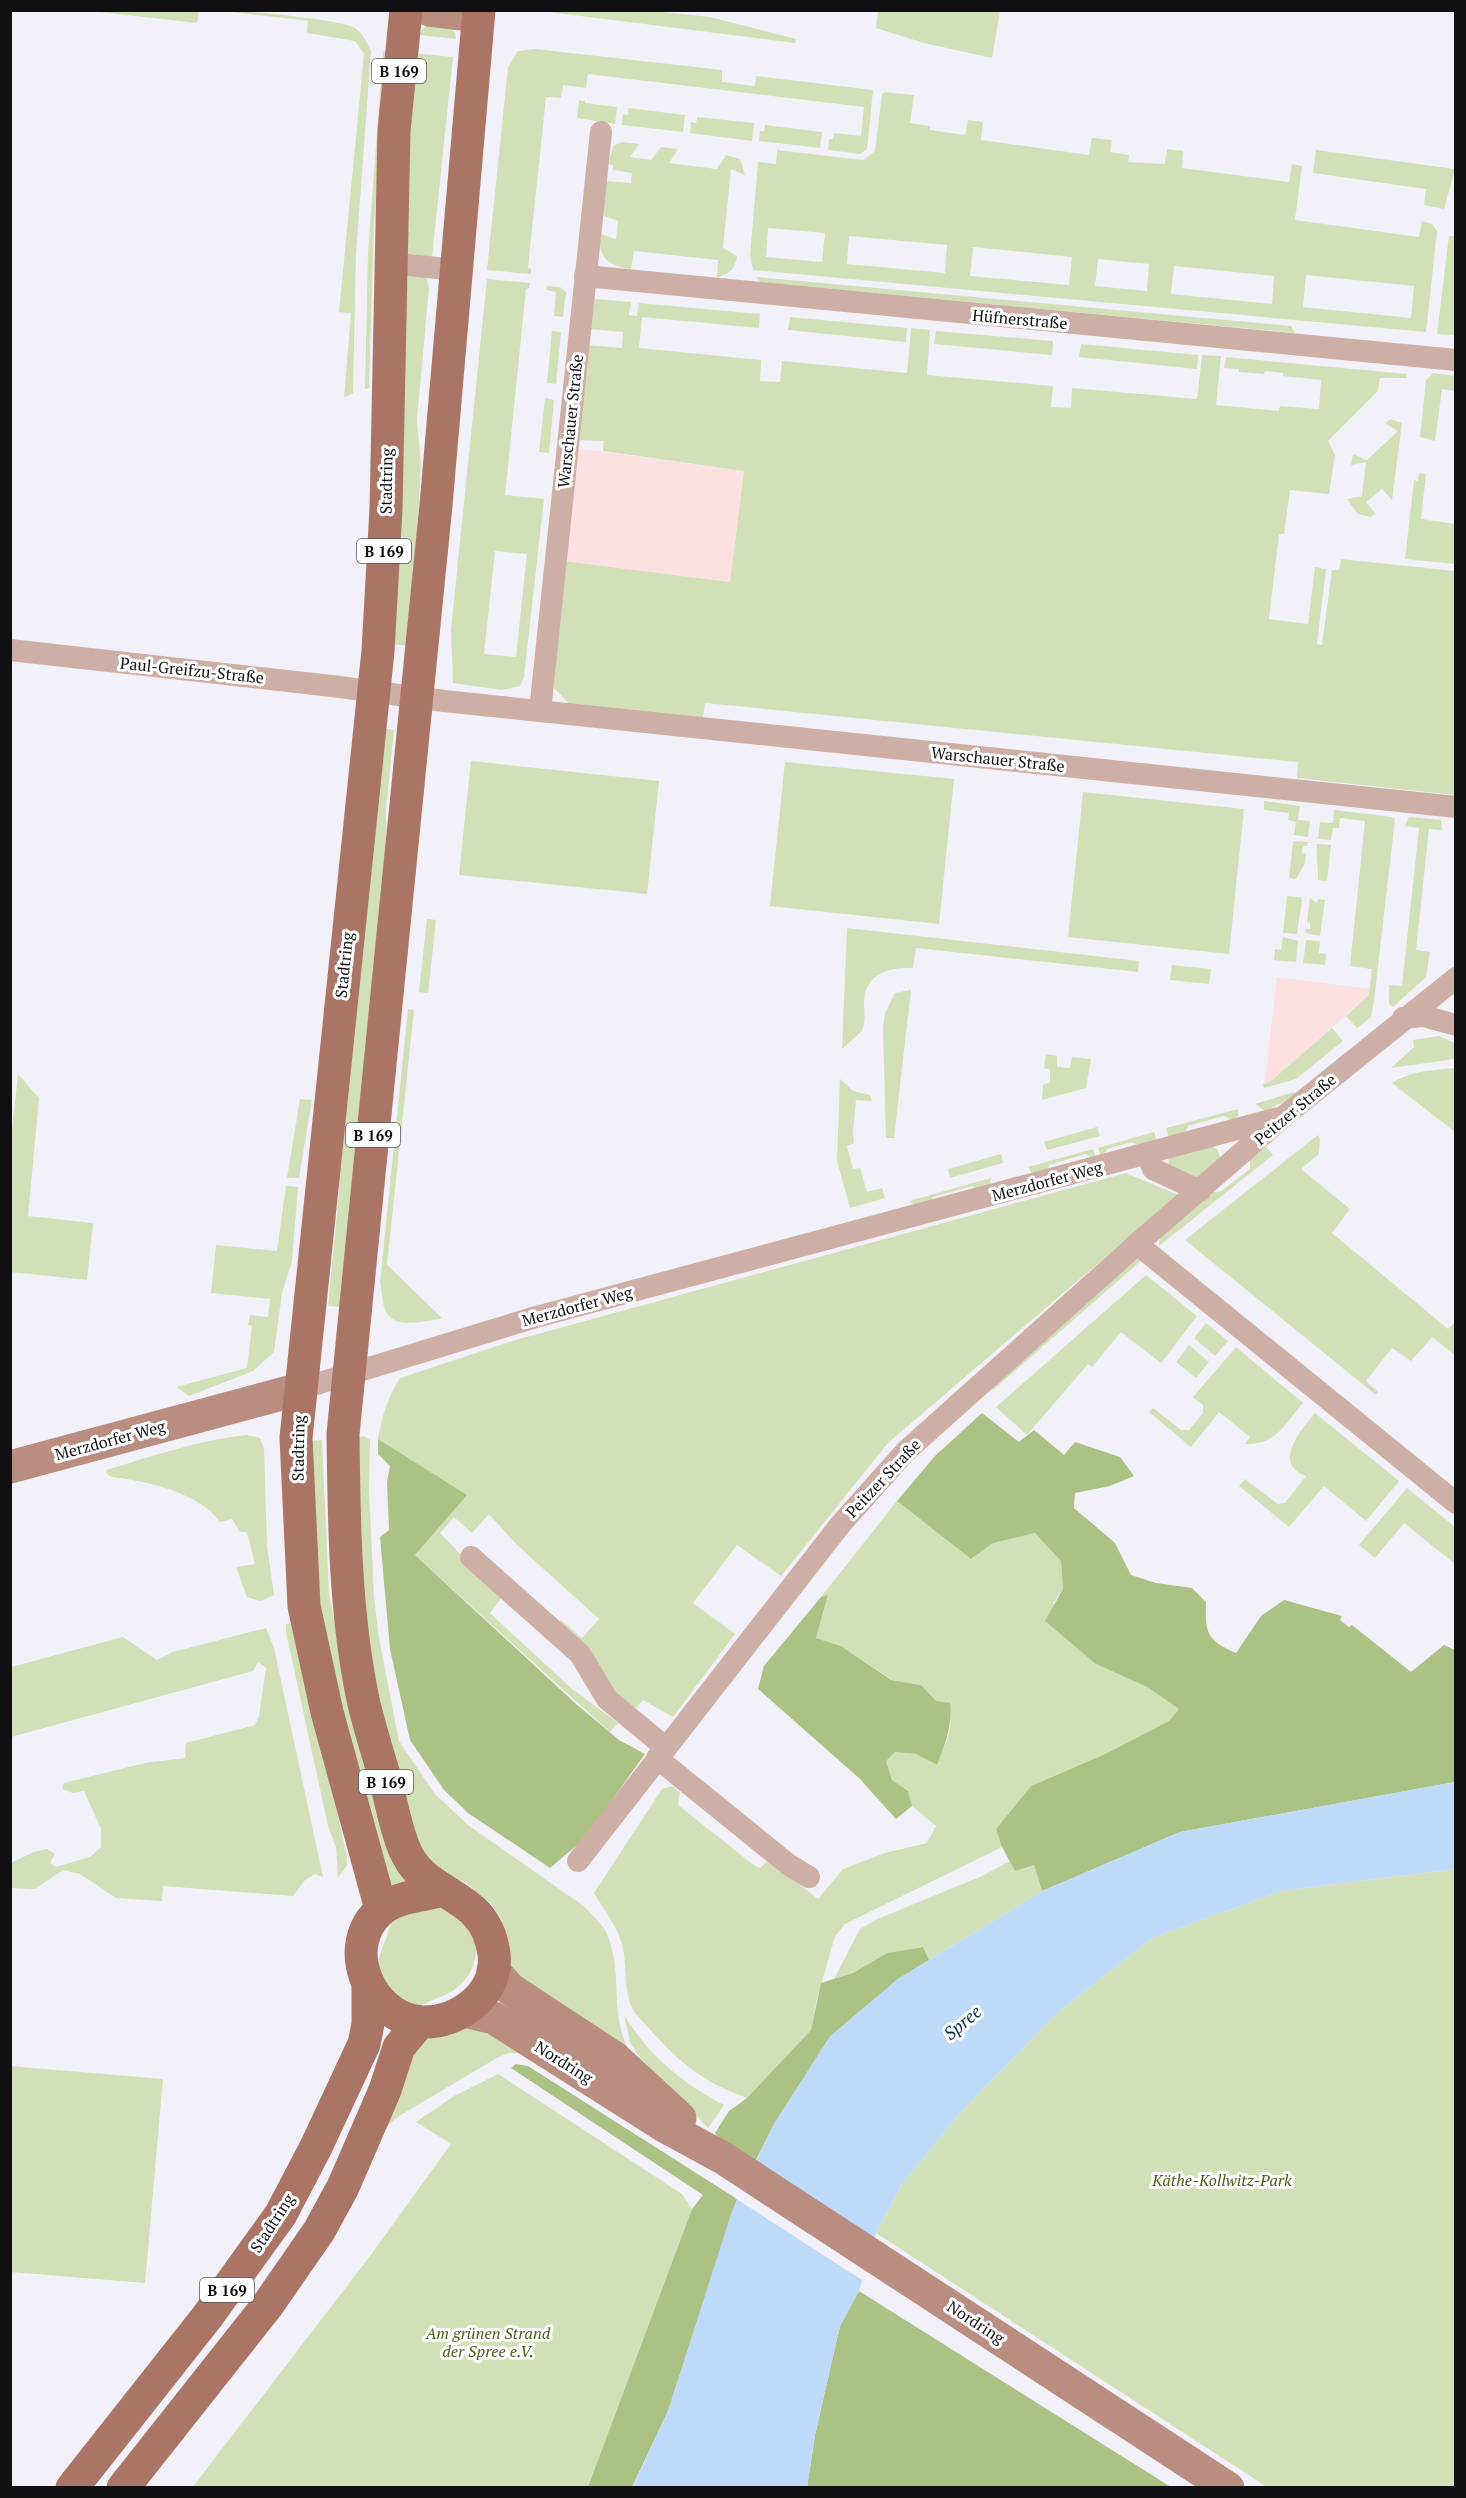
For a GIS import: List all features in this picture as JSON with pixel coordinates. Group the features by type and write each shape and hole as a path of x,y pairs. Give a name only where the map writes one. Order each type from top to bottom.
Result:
{"main road":[{"name":"Stadtring","path":"72,2487 207,2318 280,2214 316,2147 363,2044 368,2024 368,1986 362,1968 363,1943 370,1924 381,1910 327,1712 304,1606 296,1438 373,690 386,509 394,131 406,10"},
{"path":"429,10 479,13"},
{"name":"B 169","path":"368,1986 378,2001 392,2012 420,2022 442,2020 464,2011 483,1995 493,1970 494,1954 489,1934 477,1913 459,1897 441,1891 419,1873 404,1849 364,1704 347,1574 343,1434 417,696 479,13"},
{"name":"Merzdorfer Weg","path":"10,1467 300,1389"},
{"path":"381,1910 393,1904 441,1891"},
{"name":"Nordring","path":"493,1970 510,1989 615,2058 723,2158"},
{"name":"Nordring","path":"464,2011 494,2018 666,2127 723,2158 1228,2487"},
{"name":"B 169","path":"123,2487 267,2306 319,2231 347,2176 385,2090 399,2047 420,2022"}],"street":[{"name":"Warschauer Straße","path":"540,711 601,132"},
{"path":"390,262 456,270"},
{"name":"Hüfnerstraße","path":"585,276 1455,360"},
{"name":"Paul-Greifzu-Straße","path":"10,650 417,696"},
{"name":"Warschauer Straße","path":"417,696 540,711 1455,807"},
{"name":"Peitzer Straße","path":"578,1861 840,1525 905,1452 1283,1117 1455,978"},
{"path":"1403,1018 1423,1016 1455,1025"},
{"name":"Merzdorfer Weg","path":"300,1389 536,1317 1283,1117"},
{"path":"1147,1154 1153,1169 1200,1191"},
{"path":"1137,1244 1455,1503"},
{"path":"471,1557 580,1654 607,1699 661,1753 789,1865 809,1877"}],"shaded area":[{"path":"576,448 744,471 730,582 563,561"},
{"path":"1277,977 1370,989 1369,995 1264,1088"}],"green space":[{"path":"199,10 197,23 91,11"},
{"path":"225,11 293,16 347,25 360,33 371,51 356,254 353,393 344,398 351,313 339,312 364,54 355,41 307,33 308,21"},
{"path":"541,11 653,11 710,17 796,39 795,43"},
{"path":"878,11 1000,11 992,58 924,43 876,28"},
{"path":"429,22 450,27 456,39 418,35"},
{"path":"535,49 722,70 722,82 755,86 756,76 873,90 867,149 860,154 828,150 829,139 833,139 834,133 861,136 864,107 588,74 586,88 563,85 561,98 546,97 528,268 531,269 531,274 487,270 508,67 518,51"},
{"path":"383,51 387,52 387,60 374,225 369,388 365,389 368,253"},
{"path":"412,53 453,57 432,257 404,253"},
{"path":"885,92 914,95 910,123 930,126 930,130 965,135 968,120 983,122 981,140 1089,155 1092,138 1112,140 1110,152 1129,155 1128,162 1165,164 1167,149 1183,151 1182,168 1289,182 1292,164 1302,166 1295,220 1419,237 1422,221 1432,224 1437,231 1426,332 753,270 750,256 758,162 776,164 777,150 863,160 875,151 882,94","holes":["768,228 825,233 822,262 766,257","849,236 947,245 945,273 847,264","973,247 1072,257 1069,285 970,276","1098,259 1149,264 1147,291 1095,286","1174,266 1274,276 1272,304 1171,294","1306,275 1414,286 1411,318 1303,307"]},
{"path":"579,100 585,103 617,107 615,124 577,118"},
{"path":"628,108 685,115 683,132 622,125 623,114 628,115"},
{"path":"697,117 754,123 752,141 690,133 691,122 696,123"},
{"path":"765,125 822,132 820,148 759,141 760,131 764,131"},
{"path":"623,142 639,144 630,157 651,160 661,147 678,149 669,163 717,169 726,155 740,159 745,175 731,169 723,248 737,256 731,270 717,278 718,260 634,251 631,269 616,266 606,259 601,249 600,234 616,239 618,221 602,215 606,181 631,183 632,173 613,170 613,165 608,164 614,145"},
{"path":"1316,150 1455,169 1444,209 1424,205 1426,189 1313,173"},
{"path":"1449,236 1455,236 1455,335 1437,334"},
{"path":"408,271 426,275 429,288 417,420 421,463 411,646 389,644"},
{"path":"756,277 1291,326 1295,333 760,282"},
{"path":"487,279 530,283 529,288 526,289 505,495 544,499 524,677 520,686 502,690 453,683 451,629","holes":["495,551 527,554 516,657 484,654"]},
{"path":"547,286 560,287 566,292 563,317 554,316 556,292 546,290"},
{"path":"595,299 631,302 629,315 637,316 639,303 760,314 759,328 642,317 639,348 761,360 760,381 780,382 782,361 907,373 911,328 930,330 927,375 1053,386 1051,407 1071,408 1072,388 1197,399 1202,355 1221,356 1216,405 1279,411 1280,406 1319,409 1321,380 1283,376 1283,373 1265,371 1264,374 1239,372 1239,369 1224,368 1226,357 1407,374 1406,378 1380,378 1378,391 1328,441 1335,455 1329,494 1290,490 1284,534 1279,534 1269,619 1308,624 1315,567 1326,569 1317,644 1322,645 1332,570 1339,570 1341,559 1455,571 1455,795 1297,778 1298,762 705,703 703,718 570,704 551,685 563,561 730,582 744,471 603,451 604,441 575,440 586,345 622,348 623,332 587,329"},
{"path":"790,317 907,328 906,342 788,330"},
{"path":"552,331 561,332 556,384 547,383"},
{"path":"936,331 1053,341 1052,355 934,344"},
{"path":"1081,344 1198,355 1197,369 1079,357"},
{"path":"1433,373 1456,376 1455,391 1442,389 1435,441 1420,437 1426,380"},
{"path":"545,398 554,400 549,453 539,452"},
{"path":"1391,419 1402,423 1392,500 1382,489 1366,502 1376,514 1370,517 1358,514 1347,499 1362,496 1366,462 1351,465 1353,454 1367,460 1398,431 1385,423"},
{"path":"1419,473 1426,474 1421,519 1455,524 1455,564 1405,559 1414,480 1418,481"},
{"path":"382,728 394,730 386,809 387,887 345,1307 328,1306 339,1192 338,1133"},
{"path":"471,761 659,781 647,894 459,875"},
{"path":"785,762 954,779 939,924 770,906"},
{"path":"1083,792 1244,809 1229,954 1068,937"},
{"path":"1264,801 1300,806 1298,820 1310,821 1308,837 1294,835 1296,822 1288,820 1289,813 1264,810"},
{"path":"1334,810 1395,819 1374,1001 1371,1017 1357,1028 1346,1016 1369,995 1372,969 1350,966 1365,821 1340,818 1339,828 1333,828 1331,840 1318,839 1320,822 1333,823"},
{"path":"1409,817 1441,820 1442,830 1429,829 1416,950 1430,952 1426,977 1393,1007 1389,1004 1389,985 1402,986 1419,828 1405,826"},
{"path":"1293,841 1308,842 1307,846 1303,846 1302,853 1306,854 1305,863 1296,879 1289,878"},
{"path":"1317,844 1331,845 1327,881 1318,880"},
{"path":"1287,896 1301,897 1302,900 1297,934 1283,933"},
{"path":"1310,898 1317,903 1318,899 1325,900 1320,936 1305,933 1306,929 1310,929 1310,923 1307,922"},
{"path":"427,919 436,920 428,993 419,992"},
{"path":"847,928 1139,961 1138,972 916,948 913,968 887,971 874,978 869,984 865,992 862,1031 842,1049"},
{"path":"1283,937 1298,941 1296,962 1274,960 1275,949 1281,950"},
{"path":"1306,940 1320,941 1319,953 1326,954 1325,965 1303,963"},
{"path":"1172,965 1211,969 1209,984 1170,980"},
{"path":"911,990 894,1138 886,1138 883,1028 885,1013 895,993"},
{"path":"408,1009 414,1010 387,1265 442,1318 403,1323 395,1321 385,1310 380,1282"},
{"path":"1332,1028 1343,1041 1296,1079 1264,1088 1263,1084 1270,1082"},
{"path":"1439,1036 1455,1043 1455,1059 1391,1068 1414,1047 1413,1040"},
{"path":"1046,1054 1057,1056 1057,1067 1070,1068 1072,1057 1091,1059 1086,1088 1042,1100 1043,1085 1050,1082 1050,1070 1044,1068"},
{"path":"1455,1068 1455,1132 1392,1083 1414,1074"},
{"path":"18,1074 39,1098 28,1216 93,1223 87,1280 11,1272 10,1148"},
{"path":"840,1079 853,1091 870,1095 872,1101 856,1100 854,1143 847,1146 853,1169 860,1168 867,1192 882,1188 885,1198 850,1208 837,1161"},
{"path":"1294,1092 1296,1096 1265,1111 1255,1104"},
{"path":"300,1099 312,1100 299,1178 287,1178"},
{"path":"1238,1109 1238,1116 1232,1121 1225,1116 1188,1126 1185,1134 1169,1138 1166,1128"},
{"path":"1097,1127 1100,1136 1047,1150 1044,1142"},
{"path":"1154,1132 1157,1141 1139,1146 1132,1142 1107,1149 1101,1157 1098,1148"},
{"path":"1318,1135 1319,1154 1301,1169 1350,1209 1332,1233 1448,1329 1453,1324 1455,1326 1455,1355 1432,1337 1411,1361 1392,1348 1366,1381 1378,1392 1376,1395 1185,1240"},
{"path":"1208,1145 1217,1149 1220,1156 1217,1163 1195,1180 1168,1168 1169,1157"},
{"path":"1266,1147 1273,1155 1159,1246 1160,1236 1211,1192 1220,1192 1250,1169 1250,1160"},
{"path":"1093,1149 1096,1158 1093,1160 1086,1154 1049,1165 1047,1172 1034,1176 1028,1167"},
{"path":"1001,1154 1003,1163 950,1178 948,1169"},
{"path":"1126,1173 1178,1195 888,1443 781,1576 737,1545 693,1603 735,1634 673,1717 643,1700 634,1710 622,1702 556,1625 561,1620 582,1638 599,1619 515,1543 489,1514 472,1533 454,1517 440,1533 502,1597 490,1613 571,1688 618,1723 610,1732 415,1555 466,1495 378,1439 386,1407 400,1378 512,1341"},
{"path":"991,1178 989,1188 978,1191 972,1186 933,1197 931,1204 914,1205 909,1201"},
{"path":"286,1186 298,1187 292,1261 282,1293 274,1352 253,1371 189,1396 176,1387 247,1368 252,1326 248,1325 250,1315 268,1317 270,1299 211,1293 216,1245 277,1251"},
{"path":"1133,1259 1142,1260 993,1390 990,1386"},
{"path":"1146,1275 1197,1316 1161,1363 1121,1332 1092,1367 1088,1364 1027,1435 996,1407"},
{"path":"1206,1323 1228,1341 1215,1356 1194,1338"},
{"path":"1189,1345 1209,1362 1196,1378 1176,1362"},
{"path":"1236,1347 1303,1403 1279,1432 1265,1441 1256,1443 1245,1444 1250,1437 1219,1412 1191,1447 1149,1412 1153,1408 1181,1430 1189,1430 1203,1413 1203,1405 1193,1397"},
{"path":"982,1413 1019,1442 1034,1430 1064,1455 1075,1442 1120,1457 1134,1476 1110,1486 1075,1493 1074,1508 1115,1543 1131,1575 1156,1583 1192,1588 1206,1602 1206,1622 1210,1635 1226,1648 1236,1653 1261,1616 1284,1600 1342,1616 1340,1620 1349,1627 1352,1625 1411,1672 1444,1645 1455,1650 1455,1782 1180,1832 1042,1891 1034,1865 1015,1871 1002,1847 996,1829 1031,1786 1103,1755 1169,1721 1179,1709 1147,1687 1096,1664 1045,1621 1063,1589 1061,1561 1035,1533 993,1543 971,1559 897,1501 935,1456"},
{"path":"1315,1413 1399,1481 1366,1521 1324,1486 1289,1527 1239,1486 1245,1479 1278,1504 1285,1503 1306,1476 1296,1471 1291,1463 1292,1446"},
{"path":"247,1435 260,1438 264,1449 267,1546 274,1595 260,1601 247,1597 236,1567 255,1564 247,1532 240,1532 232,1519 220,1522 211,1512 186,1496 155,1485 111,1477 106,1470 194,1445"},
{"path":"364,1436 370,1440 369,1490 374,1597 379,1638 399,1741 435,1794 468,1825 585,1907 602,1925 612,1947 620,2025 624,2041 632,2056 528,1989 512,1969 501,1919 492,1905 466,1883 446,1875 420,1851 389,1744 365,1627 358,1437"},
{"path":"378,1439 467,1495 415,1555 576,1704 619,1740 645,1754 584,1839 550,1868 468,1813 444,1790 410,1740 390,1649 380,1537 389,1530 387,1482 390,1466 378,1454"},
{"path":"322,1440 329,1593 337,1635 398,1869 410,1889 394,1895 348,1743 316,1586 311,1441"},
{"path":"1407,1488 1455,1527 1455,1564 1404,1523 1375,1558 1359,1545"},
{"path":"897,1501 971,1559 993,1543 1035,1533 1061,1560 1063,1589 1053,1603 1096,1664 1147,1687 1179,1709 1169,1721 1103,1755 1031,1786 996,1829 1002,1847 845,1924 835,1936 817,1999 811,2030 747,2098 712,2082 685,2064 635,2013 627,1990 621,1941 594,1893 662,1789 673,1786 680,1793 678,1805 755,1866 760,1868 768,1860 818,1899 843,1869 885,1853 927,1843 936,1826 912,1806 908,1791 892,1780 886,1761 895,1752 916,1754 937,1765 948,1738 951,1721 921,1685 892,1680 841,1646 816,1638 828,1596 821,1597"},
{"path":"828,1595 816,1638 841,1646 891,1680 921,1685 936,1701 950,1703 948,1734 937,1765 916,1754 895,1752 886,1761 892,1780 908,1791 912,1806 896,1819 859,1778 758,1689 764,1666 821,1597"},
{"path":"296,1623 347,1857 347,1865 338,1878 336,1847 328,1826 286,1632 286,1624"},
{"path":"266,1628 274,1648 323,1877 315,1874 305,1880 293,1896 163,1886 162,1901 116,1898 80,1874 63,1870 35,1889 11,1888 11,1863 34,1852 47,1849 55,1854 50,1863 56,1867 90,1857 101,1847 101,1829 84,1791 73,1793 62,1789 64,1783 145,1763 185,1758 186,1743 255,1725 259,1716 266,1668 258,1662 253,1671 11,1737 11,1667 123,1637 157,1660 173,1652"},
{"path":"1010,1861 1015,1871 1034,1865 1042,1891 929,1960 923,1947 887,1953 853,1973 834,1979 860,1929 875,1920 982,1876"},
{"name":"Käthe-Kollwitz-Park","path":"1455,1869 1455,2487 1267,2487 876,2233 902,2184 961,2112 1056,2014 1152,1938 1281,1891"},
{"path":"439,1904 470,1927 476,1948 473,1965 458,1987 409,2013 377,1972 380,1956 393,1913"},
{"path":"923,1947 929,1960 898,1979 830,2037 774,2124 755,2162 719,2138 715,2133 729,2111 747,2098 811,2030 821,1983 853,1973 887,1953"},
{"path":"624,2015 644,2043 680,2078 724,2105 708,2128 640,2058 630,2042"},
{"path":"480,2023 519,2053 508,2053 495,2059 399,2116 385,2128 414,2054 429,2037"},
{"path":"516,2064 528,2066 737,2199 668,2411 632,2487 588,2487 692,2209 703,2195 511,2068"},
{"path":"10,2066 163,2079 145,2283 11,2272"},
{"name":"Am grünen Strand der Spree e.V.","path":"498,2074 682,2194 692,2209 588,2487 192,2488 370,2256 451,2144 416,2122 454,2096"},
{"path":"859,2291 1171,2487 807,2488 815,2435 840,2326"}],"water":[{"name":"Spree","path":"1455,1782 1455,1869 1281,1891 1152,1938 1056,2014 961,2112 902,2184 876,2233 859,2291 840,2326 815,2435 807,2487 632,2488 668,2411 732,2211 774,2124 830,2036 898,1979 1042,1891 1180,1832"}],"pier":[{"path":"753,2161 876,2242 865,2282 735,2198"}]}
